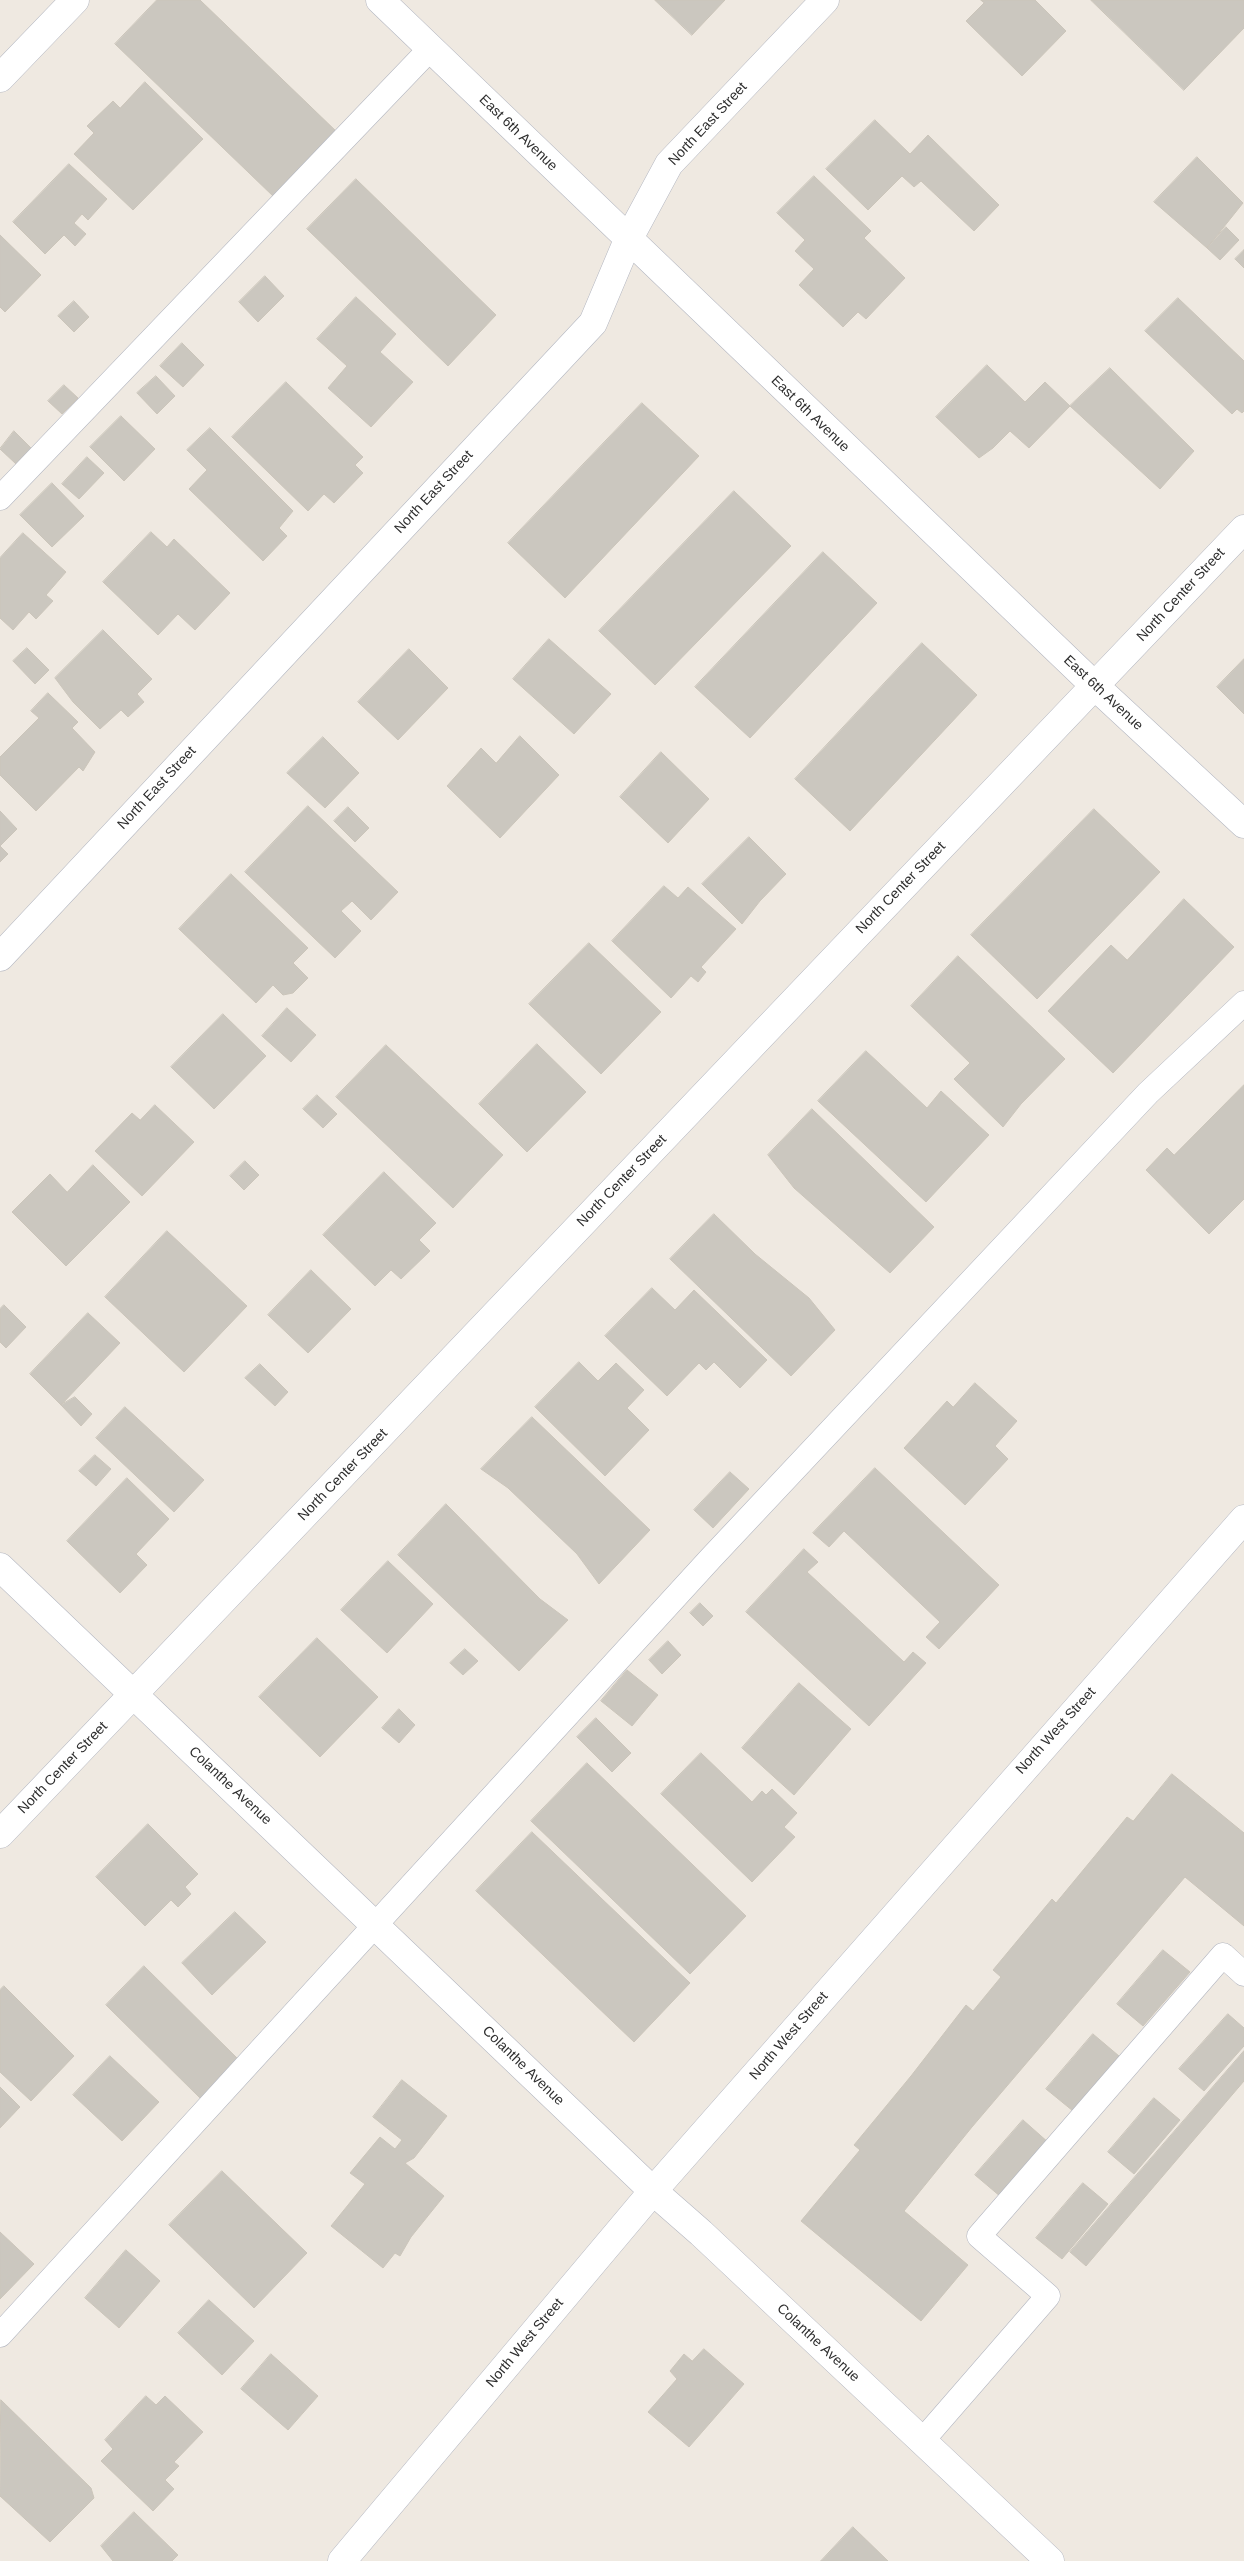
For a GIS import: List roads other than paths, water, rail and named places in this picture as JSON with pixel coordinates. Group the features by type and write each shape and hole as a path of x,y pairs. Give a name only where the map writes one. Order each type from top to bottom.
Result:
{"street":[{"path":"0,78 75,0"},
{"name":"East 6th Avenue","path":"380,0 1095,686 1244,824"},
{"name":"North East Street","path":"0,957 593,323 628,240 668,164 825,0"},
{"name":"North Center Street","path":"0,1834 1244,529"},
{"name":"North West Street","path":"342,2561 653,2190 1244,1519"},
{"name":"Colanthe Avenue","path":"0,1567 653,2190 1050,2561"}],"lane":[{"path":"0,498 430,49"},
{"path":"0,2335 711,1558 1122,1120 1244,1003"},
{"path":"922,2441 1048,2296 979,2236 1223,1956 1244,1974"}]}
